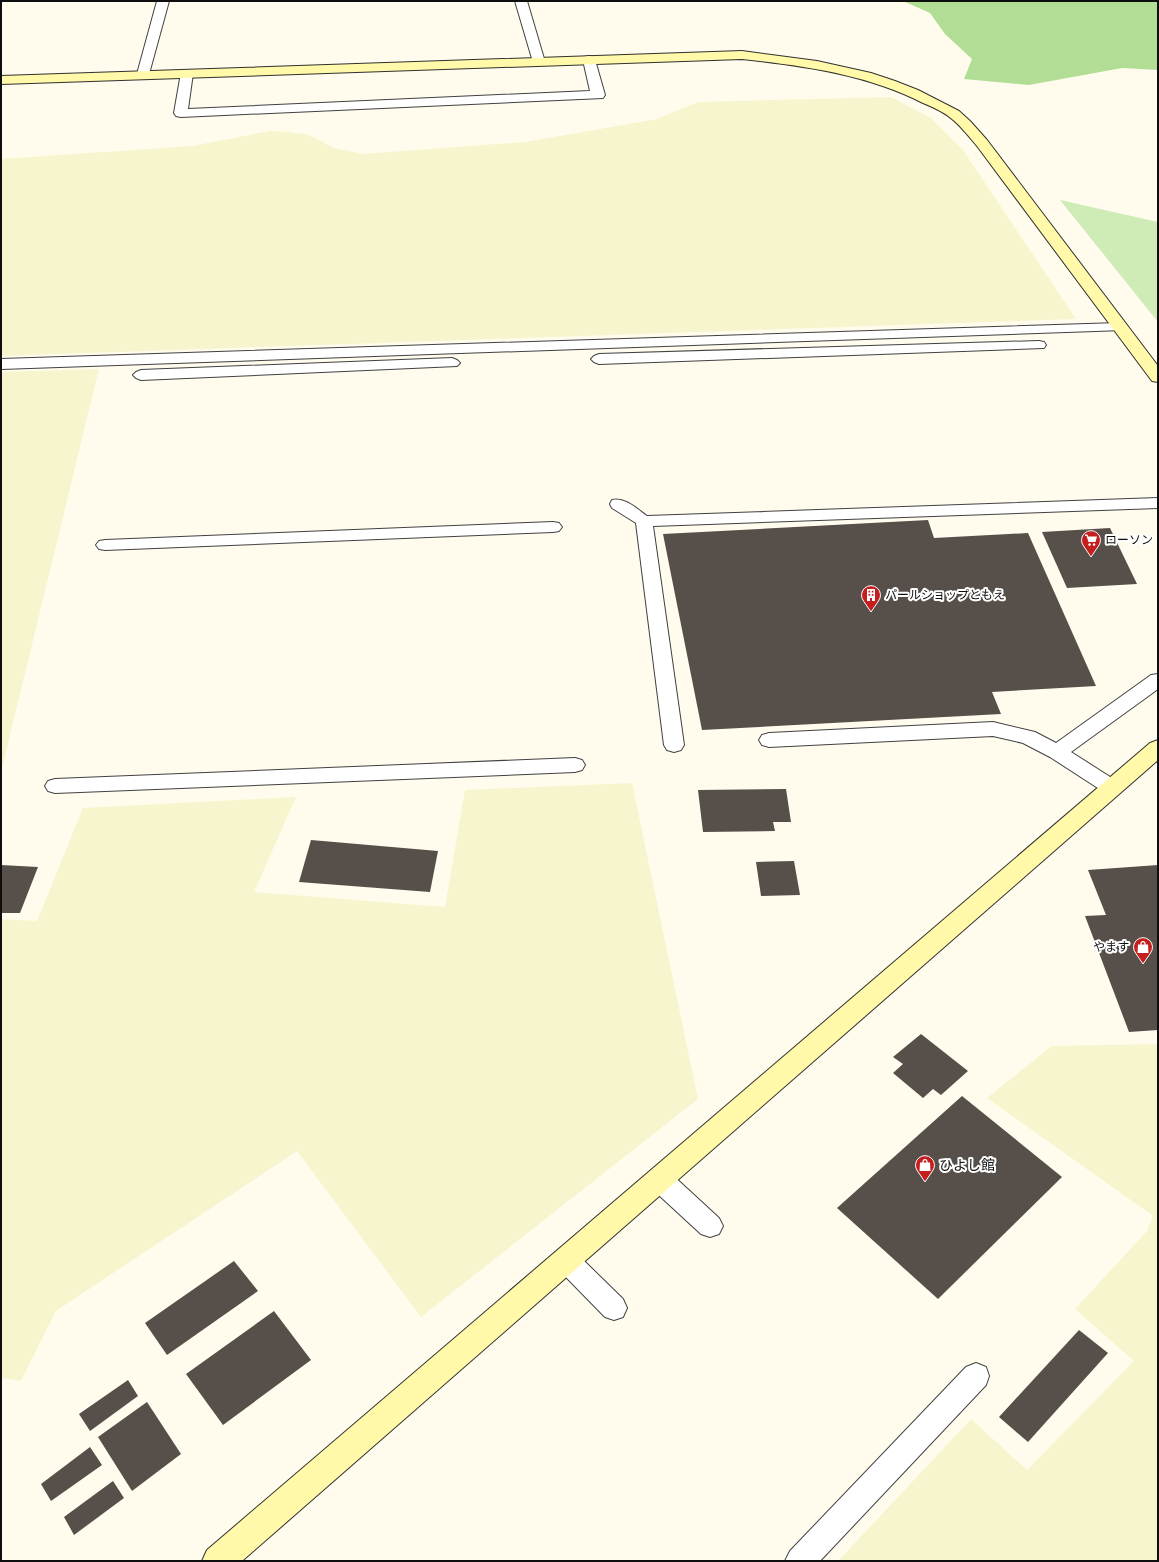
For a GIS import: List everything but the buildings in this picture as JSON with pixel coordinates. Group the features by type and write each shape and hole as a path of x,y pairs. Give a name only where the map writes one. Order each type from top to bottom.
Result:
{"street":[{"path":"143,74 163,1"},
{"path":"521,1 538,62"},
{"path":"1,80 143,74 742,55 795,60 840,69 882,80 921,96 959,117 982,143 1158,377"},
{"path":"187,73 181,113 598,95 589,60"},
{"path":"218,1561 1111,787 1158,748"}],"lane":[{"path":"1,364 1119,327"},
{"path":"598,359 1039,345"},
{"path":"141,375 478,361"},
{"path":"618,504 644,521 1158,503"},
{"path":"644,521 674,745"},
{"path":"105,544 553,527"},
{"path":"1057,752 1158,680"},
{"path":"769,740 993,729 1028,737 1057,752 1111,787"},
{"path":"55,786 575,765"},
{"path":"659,1179 710,1226"},
{"path":"566,1260 614,1308"},
{"path":"800,1561 976,1376"}],"shaded area":[{"path":"891,97 931,118 963,150 1076,319 1,356 1,159 192,146 270,131 309,135 334,148 364,154 525,142 657,119 698,102"},
{"path":"99,369 1,772 1,372"},
{"path":"632,783 698,1099 421,1317 297,1151 56,1311 21,1381 1,1378 1,919 37,921 83,808 296,797 254,892 445,907 465,790"},
{"path":"1158,1044 1158,1561 838,1561 971,1419 1027,1470 1134,1361 1075,1309 1147,1231 1153,1216 987,1098 1052,1046"}],"green space":[{"path":"903,1 1158,1 1158,70 1122,68 1029,85 964,79 972,59 945,34 930,13"},
{"path":"1060,200 1158,222 1158,322"}],"place":[{"name":"ローソン","path":"1091,557"},
{"name":"パールショップともえ","path":"871,612"},
{"name":"やます","path":"1143,964"},
{"name":"ひよし館","path":"925,1182"}]}
